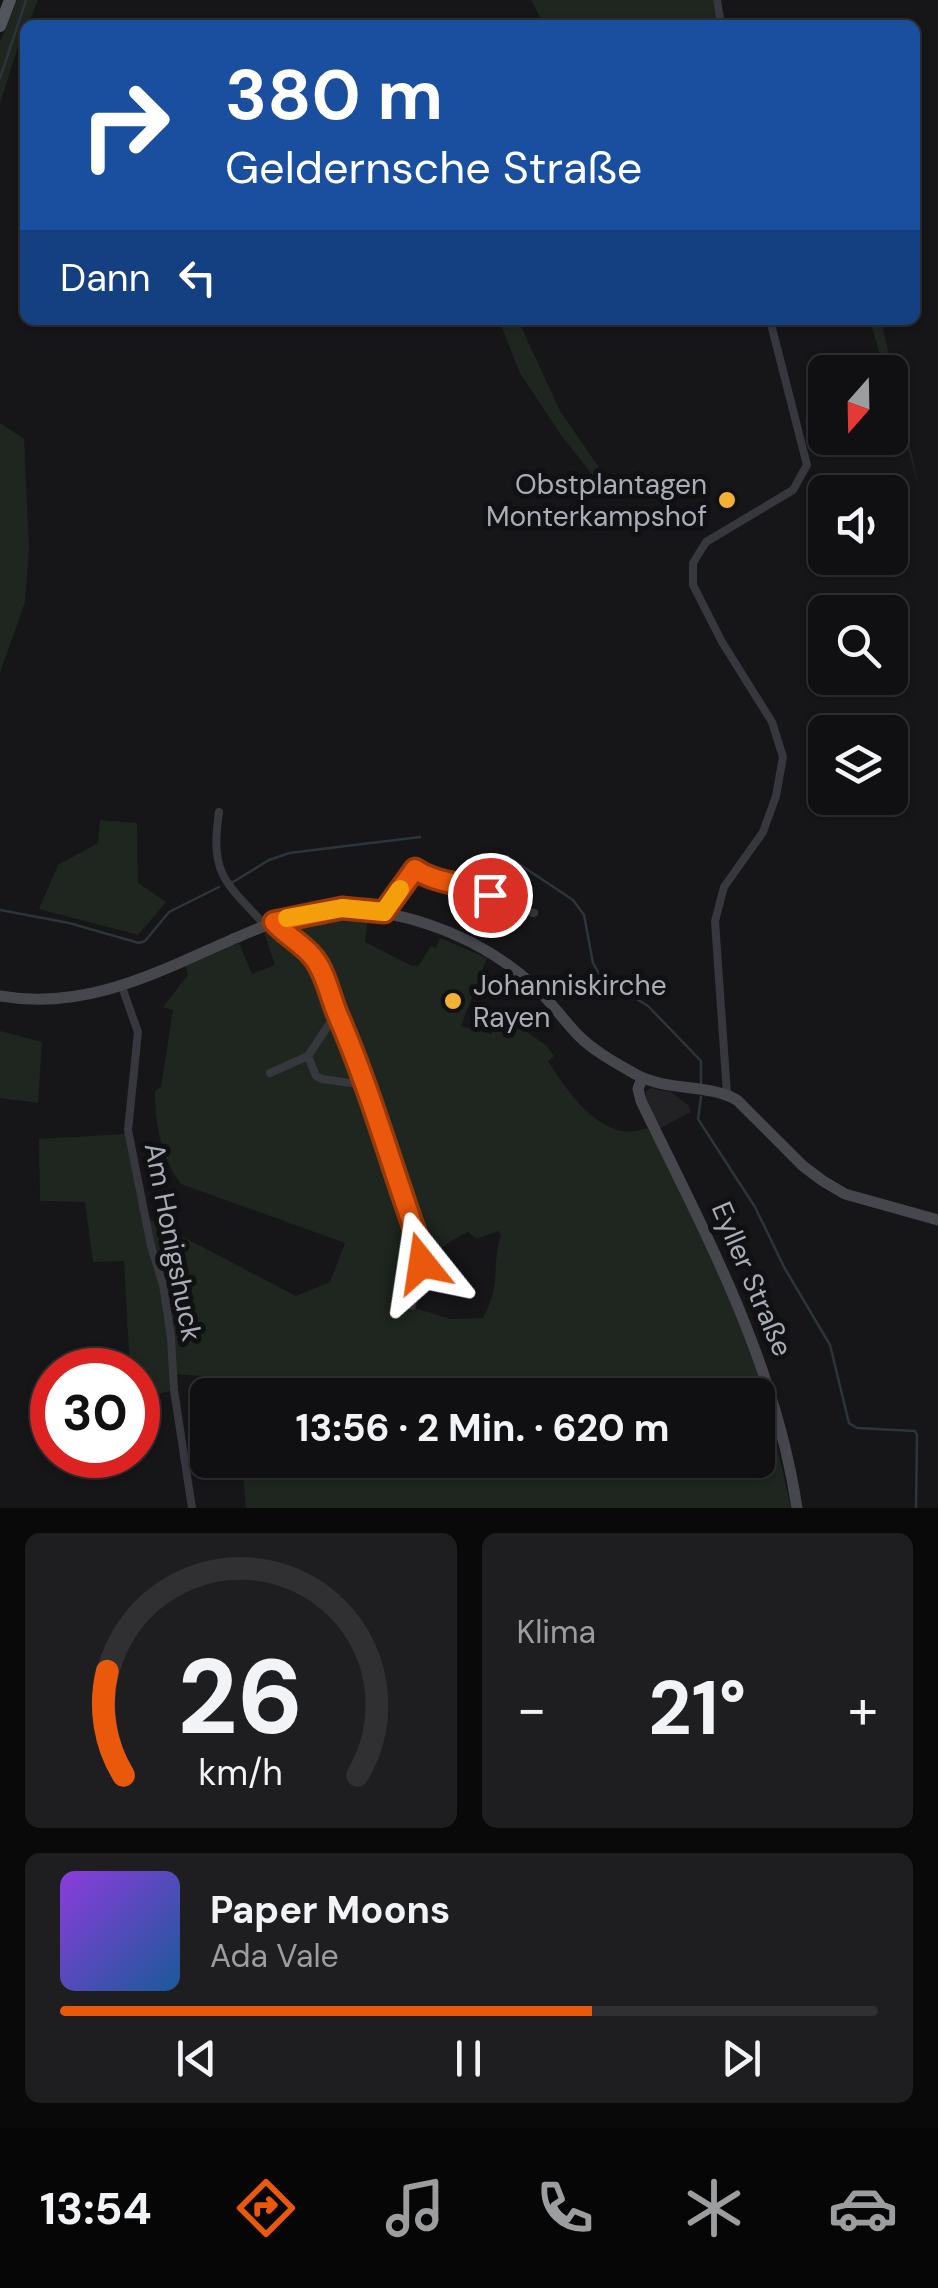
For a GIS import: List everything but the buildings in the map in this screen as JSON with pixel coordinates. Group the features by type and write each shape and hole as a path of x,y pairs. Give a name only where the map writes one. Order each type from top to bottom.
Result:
{"main road":[{"path":"0,26 10,0"},
{"path":"0,996 68,999 122,987 269,923 342,908 384,912 454,936 516,970 582,1039 642,1078 727,1094 748,1109 803,1166 846,1194 938,1220"},
{"name":"Eyller Straße","path":"642,1078 638,1089 642,1101 702,1222 752,1337 786,1446 797,1508"}],"street":[{"path":"727,1094 715,921 724,886 764,832 783,757 772,722 710,620 692,575 696,554 706,542 793,490 807,465 771,325"},
{"path":"219,812 215,852 217,864 231,888 315,959 337,1012 422,1251 412,1306"},
{"path":"384,912 415,869 423,875 474,887 534,913"},
{"name":"Am Honigshuck","path":"122,987 138,1032 128,1131 151,1246 163,1285 192,1508"},
{"path":"270,1073 308,1056 337,1012"},
{"path":"308,1056 316,1076 322,1080 365,1085"}],"shaded area":[{"path":"17,0 38,0 30,20 20,20 20,41 0,103 0,42"},
{"path":"531,0 713,0 715,20 541,20"},
{"path":"501,325 520,325 560,411 616,492 610,497 561,435 520,373"},
{"path":"871,325 882,325 889,355 880,355"},
{"path":"0,423 24,439 29,549 25,602 0,673"},
{"path":"100,820 137,823 138,883 166,902 138,935 39,909 58,865 98,843"},
{"path":"314,916 368,916 365,942 412,966 419,965 431,946 436,948 440,938 487,958 461,1026 491,1034 504,1016 547,1046 554,1056 548,1061 588,1113 616,1129 631,1132 647,1128 752,1335 762,1378 226,1378 174,1374 174,1390 160,1394 160,1348 129,1348 124,1261 93,1262 85,1202 40,1201 39,1139 125,1134 145,1217 296,1296 330,1282 345,1243 181,1184 168,1163 158,1128 155,1091 161,1087 173,1010 163,1007 188,975 186,966 239,943 252,974 275,965 264,932","holes":["497,1231 501,1234 492,1295 483,1318 451,1319 411,1307 418,1282 430,1261 456,1238 468,1232 477,1239"]},
{"path":"0,1031 42,1042 38,1103 0,1098"},
{"path":"651,1088 671,1092 691,1112 661,1128 646,1101 646,1091"},
{"path":"775,1437 791,1508 246,1508 244,1478 775,1478"}],"waterway":[{"path":"0,78 26,0"},
{"path":"233,882 289,853 420,837"},
{"path":"507,856 573,900 584,915 593,963 600,976 648,1006 701,1061 701,1085"},
{"path":"0,910 69,923 139,943 169,912 219,887"},
{"path":"701,1097 698,1119 755,1207 784,1267 830,1345 849,1423 857,1428 915,1431 916,1508"}],"slow traffic":[{"path":"287,918 342,908 384,912 400,889"}],"place":[{"name":"Obstplantagen Monterkampshof","path":"727,500"},
{"name":"Johanniskirche Rayen","path":"453,1001"}],"route":[{"path":"422,1263 422,1251 383,1134 315,959 274,922 342,908 384,912 415,869 423,875 474,887 490,895"}]}
